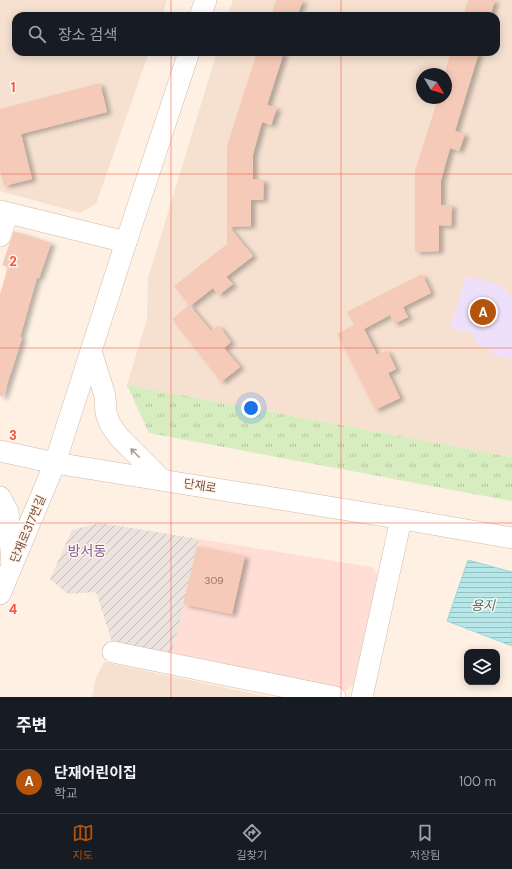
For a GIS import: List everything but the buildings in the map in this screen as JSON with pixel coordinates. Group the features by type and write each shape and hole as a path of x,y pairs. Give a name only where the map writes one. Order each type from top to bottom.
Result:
{"street":[{"path":"202,12 206,0"},
{"name":"단재로317번길","path":"0,594 55,463 188,56"},
{"path":"0,236 4,212 126,242"},
{"path":"91,351 105,396 106,413 110,424 119,437 162,480"},
{"name":"단재로","path":"0,451 55,463 512,538"},
{"path":"0,497 8,512 12,567"},
{"path":"362,697 401,519"},
{"path":"113,652 335,697"}],"shaded area":[{"path":"0,0 167,0 163,12 12,12 12,56 148,56 96,204 80,213 0,191"},
{"path":"233,0 512,0 512,457 127,385 147,319 148,278 216,56 500,56 500,12 229,12"},
{"path":"466,276 500,285 512,297 512,352 510,359 493,354 490,348 479,346 471,333 450,328"},
{"path":"100,523 199,539 172,654 112,642 96,592 68,594 50,579 72,530"},
{"path":"199,539 372,567 382,581 360,680 345,691 172,654"},
{"path":"104,662 269,697 92,697 96,678"}],"green space":[{"path":"127,385 512,457 512,501 149,433"}],"water":[{"name":"용지","path":"468,560 512,572 512,646 447,621"}],"place":[{"name":"단재어린이집","path":"483,312"}],"district":[{"name":"방서동","path":"87,551"}]}
